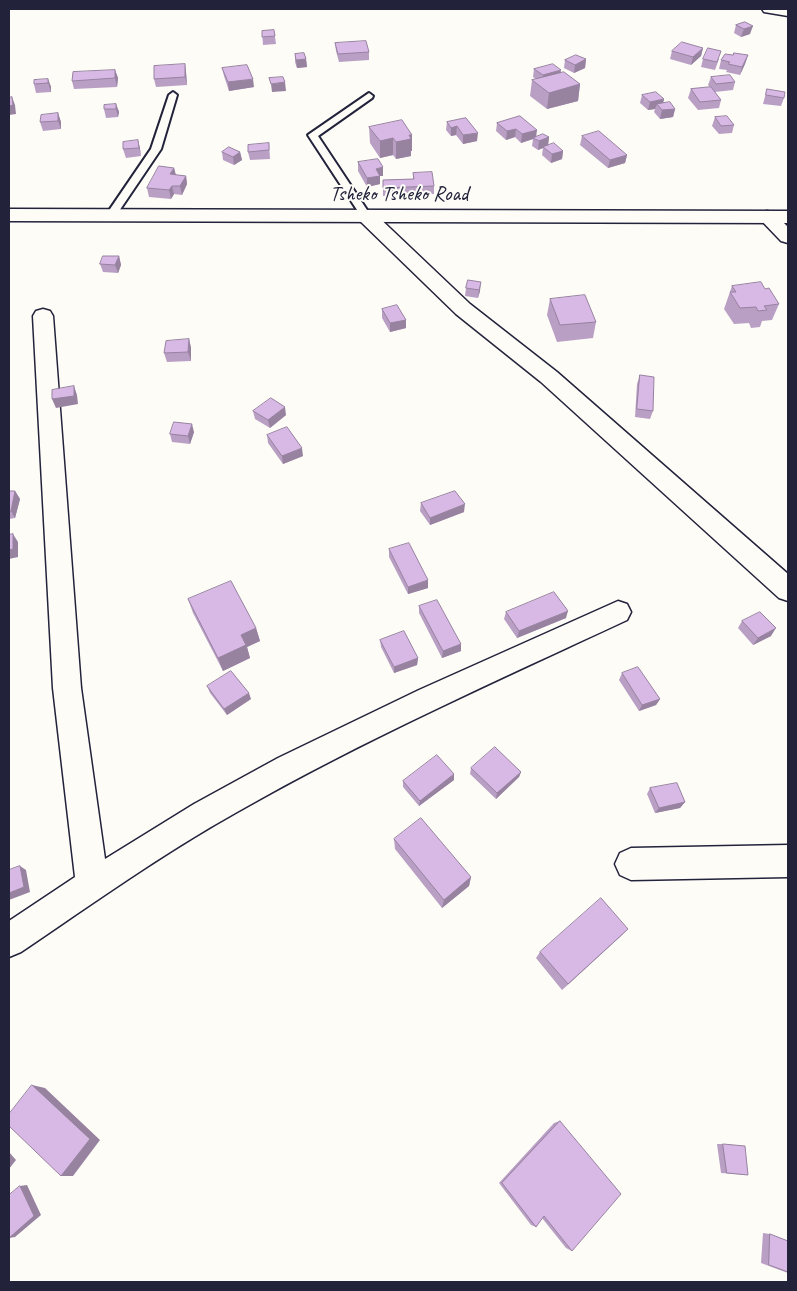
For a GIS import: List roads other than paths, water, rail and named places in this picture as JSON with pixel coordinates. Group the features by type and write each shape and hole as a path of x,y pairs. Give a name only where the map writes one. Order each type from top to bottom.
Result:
{"main road":[{"path":"769,9 788,12"},
{"name":"Tsheko Tsheko Road","path":"9,215 788,217"},
{"path":"366,216 464,309 549,377 788,590"},
{"path":"767,218 788,237"},
{"path":"44,316 68,688 92,885"},
{"path":"9,940 92,885 241,793 404,710 618,612"},
{"path":"630,864 788,861"}],"lane":[{"path":"111,215 156,149 172,95"},
{"path":"366,216 313,135 369,96"}]}
